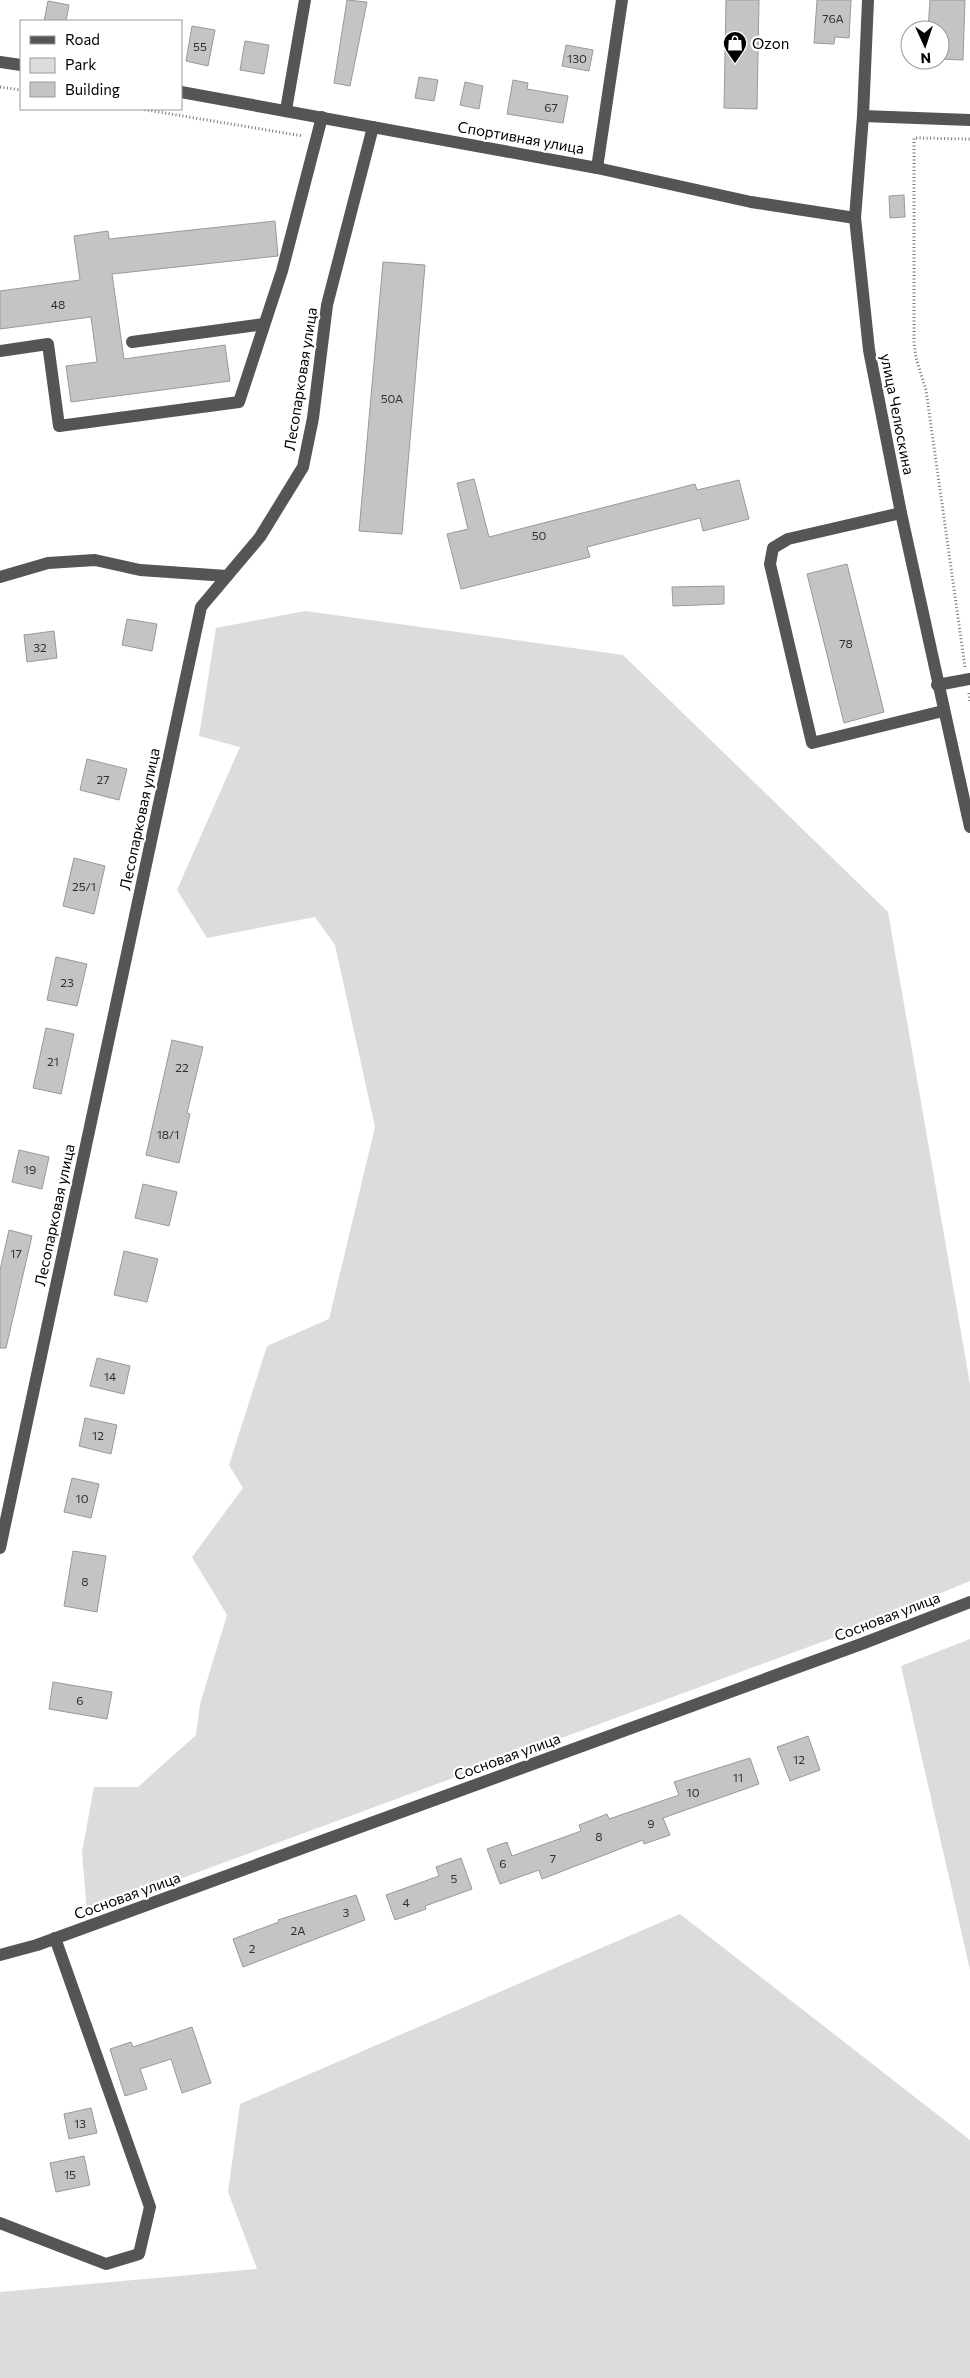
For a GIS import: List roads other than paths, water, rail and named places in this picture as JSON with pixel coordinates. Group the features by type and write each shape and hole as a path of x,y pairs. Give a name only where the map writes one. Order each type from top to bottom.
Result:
{"street":[{"path":"286,110 305,0"},
{"path":"597,168 622,0"},
{"name":"улица Челюскина","path":"868,0 863,116 855,218 869,350 937,685 969,820"},
{"path":"0,62 20,66"},
{"name":"Спортивная улица","path":"182,92 322,116 597,168 752,202 855,218"},
{"path":"0,351 48,344 59,426 238,402 282,271 322,116"},
{"path":"863,116 970,120"},
{"name":"Лесопарковая улица","path":"0,1548 201,607 260,537 303,467 313,418 327,305 373,127"},
{"path":"132,342 264,324"},
{"path":"901,513 788,539 773,548 770,564 812,743 943,711"},
{"path":"0,576 48,564 95,560 140,570 227,576"},
{"path":"937,685 968,679"},
{"name":"Сосновая улица","path":"0,1955 55,1938 864,1643 970,1602"},
{"path":"0,2223 106,2264 139,2254 150,2207 55,1938"}],"place":[{"name":"Ozon","path":"735,64"}]}
